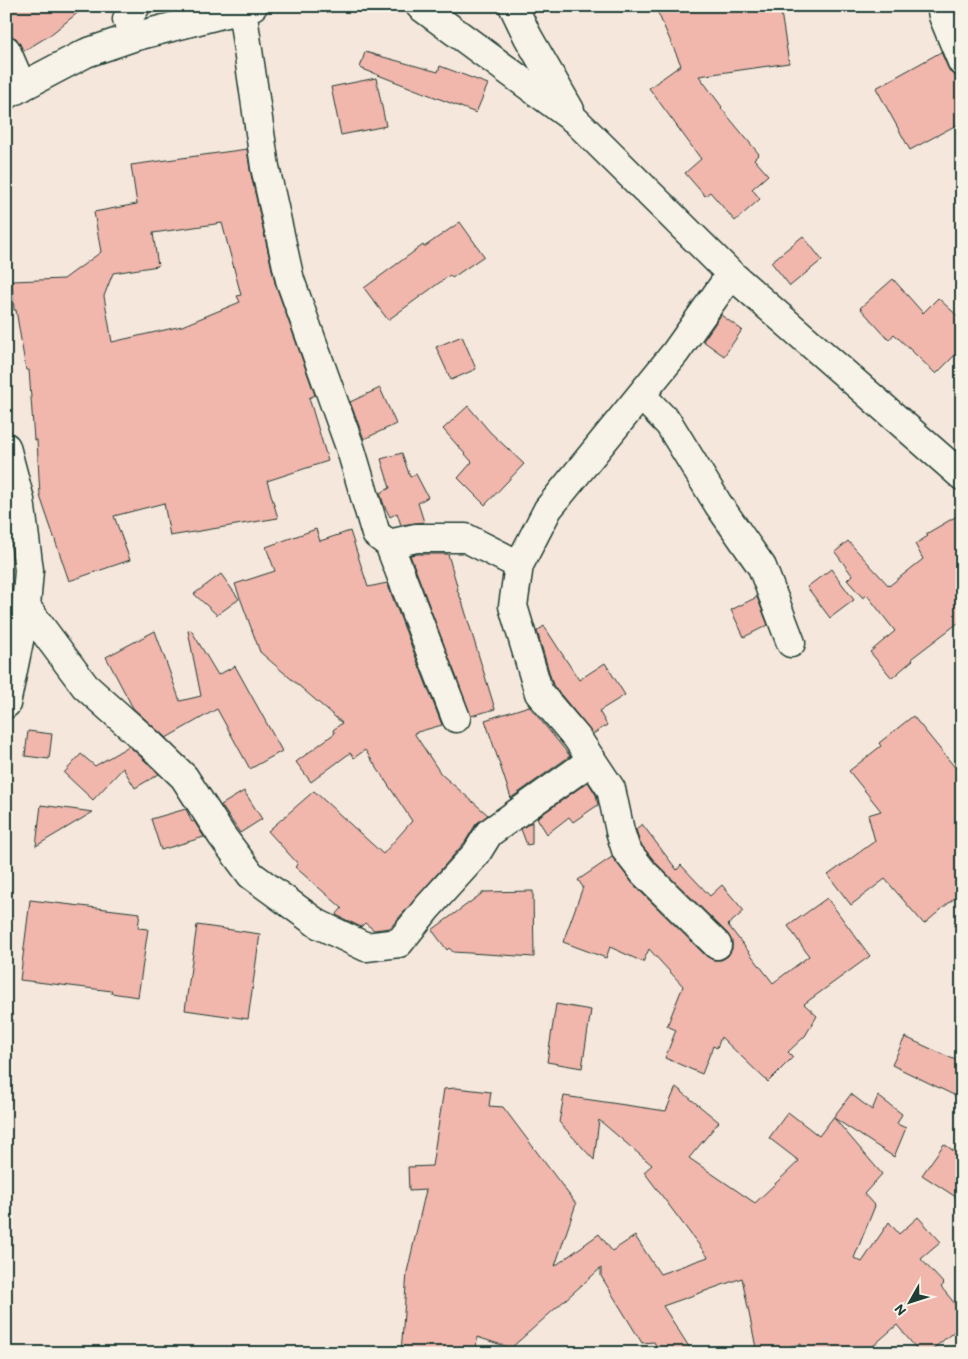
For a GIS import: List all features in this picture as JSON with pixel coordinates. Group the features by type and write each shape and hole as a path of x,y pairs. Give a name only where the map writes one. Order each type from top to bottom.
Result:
{"street":[{"path":"420,6 575,120 731,274 962,476"},
{"path":"513,6 528,37 575,120"},
{"path":"941,6 943,16 962,62"},
{"path":"6,50 14,91 86,53 133,36 248,8 265,167 290,280 351,450 376,534 389,544 456,718"},
{"path":"86,53 136,11"},
{"path":"718,945 644,873 626,850 610,789 577,738 539,693 513,606 519,565 548,509 675,353 731,274"},
{"path":"641,395 669,424 718,504 762,567 791,643"},
{"path":"6,447 20,500 29,570 26,607 6,704"},
{"path":"389,544 416,538 466,538 519,565"},
{"path":"26,607 85,686 152,744 184,777 222,836 251,875 318,924 366,947 399,943 427,908 476,854 489,833 592,760"}],"building":[{"path":"6,6 86,6 50,35 24,51 16,38 6,35"},
{"path":"655,6 780,6 789,63 699,76 721,108 759,154 754,159 768,175 752,189 760,199 735,221 710,192 705,196 685,173 701,159 649,88 681,65"},
{"path":"365,52 438,72 440,66 488,84 476,113 360,68"},
{"path":"941,52 952,74 962,77 962,122 910,150 876,88"},
{"path":"376,78 386,126 341,135 331,87"},
{"path":"247,149 275,283 315,395 309,398 328,461 267,481 278,518 170,536 164,503 114,516 130,560 69,581 40,496 37,440 34,440 29,370 26,370 16,310 14,310 12,281 64,279 101,252 94,212 137,204 131,165","holes":["222,223 241,295 237,296 240,302 182,326 112,342 104,296 113,273 158,266 153,233"]},
{"path":"460,222 484,256 452,278 450,275 388,320 364,288 423,245 424,247"},
{"path":"803,236 822,260 790,286 771,262"},
{"path":"893,279 923,313 938,298 962,320 962,348 936,374 894,334 889,340 860,308"},
{"path":"721,315 742,330 724,356 703,341"},
{"path":"462,336 476,369 451,380 436,347"},
{"path":"380,388 396,424 364,439 350,402"},
{"path":"468,406 490,432 524,464 485,505 458,478 472,462 443,429"},
{"path":"402,453 410,477 416,474 428,497 418,503 424,522 401,525 397,513 390,517 380,493 390,488 381,459"},
{"path":"962,513 962,620 912,658 913,660 892,678 870,652 895,631 867,595 863,598 847,580 852,575 835,552 848,541 889,586 923,559 915,544 928,536 926,534"},
{"path":"316,529 320,541 350,531 368,587 387,583 442,725 414,733 441,774 488,815 476,824 465,842 390,928 374,930 365,923 361,927 336,915 342,908 295,867 298,864 268,831 314,791 383,854 412,821 365,750 354,758 350,753 311,782 296,762 335,733 333,730 342,723 260,652 235,584 275,571 266,547"},
{"path":"448,554 457,590 495,709 471,716 410,555"},
{"path":"831,569 854,600 830,618 807,587"},
{"path":"221,574 239,599 217,615 194,594"},
{"path":"757,597 768,625 744,637 731,610"},
{"path":"544,626 579,680 605,663 625,695 599,711 607,725 593,734 553,685 537,631"},
{"path":"191,630 218,675 235,666 282,751 250,769 217,709 166,738 133,708 106,657 155,631 180,701 201,696 188,631"},
{"path":"529,706 570,756 511,798 485,720"},
{"path":"913,716 962,776 962,892 924,924 885,879 851,905 828,875 875,841 868,815 881,811 849,771 881,746 879,743"},
{"path":"28,731 52,734 49,759 25,756"},
{"path":"129,746 159,774 135,788 123,768 93,800 64,773 81,754 95,766"},
{"path":"588,782 596,795 598,805 573,822 569,817 547,834 537,818"},
{"path":"244,791 262,819 240,833 221,805"},
{"path":"41,805 93,812 36,846"},
{"path":"186,809 192,822 194,821 204,837 161,850 151,819"},
{"path":"532,822 532,844 527,845 521,829"},
{"path":"642,824 677,870 681,865 710,896 722,885 744,911 728,925 773,983 809,956 788,926 827,898 870,956 804,1004 817,1016 805,1036 788,1052 793,1057 768,1082 721,1037 717,1048 713,1046 702,1074 665,1058 676,1030 667,1026 683,986 649,949 643,962 610,947 606,958 563,942 583,887 578,880 612,857 633,884 706,956 713,960 721,960 728,956 732,949 732,941 728,934 656,863 640,843 636,829"},
{"path":"533,891 534,957 453,952 449,948 447,950 432,930 484,892"},
{"path":"30,900 140,913 138,928 148,929 138,997 111,993 112,991 20,980"},
{"path":"197,925 260,934 248,1019 185,1010"},
{"path":"556,1004 591,1010 582,1068 547,1062"},
{"path":"905,1037 962,1063 962,1099 892,1065"},
{"path":"676,1087 719,1122 689,1158 755,1203 799,1161 769,1138 788,1112 819,1136 851,1094 872,1110 878,1096 902,1114 897,1124 906,1128 894,1157 834,1118 882,1174 864,1194 875,1206 854,1258 862,1262 889,1222 899,1234 918,1217 941,1242 921,1259 944,1284 941,1287 962,1312 962,1325 928,1353 920,1353 897,1325 865,1353 801,1353 801,1344 757,1353 742,1278 663,1306 693,1353 660,1353 654,1342 642,1343 601,1276 601,1268 511,1348 477,1337 476,1353 401,1353 407,1272 426,1190 409,1191 408,1167 432,1166 444,1089 456,1088 491,1092 489,1106 503,1107 576,1204 555,1266 599,1234 612,1251 635,1236 660,1274 708,1257 644,1172 652,1165 599,1120 594,1160 559,1122 564,1096 666,1111"},
{"path":"944,1144 962,1157 962,1201 922,1175"}]}
